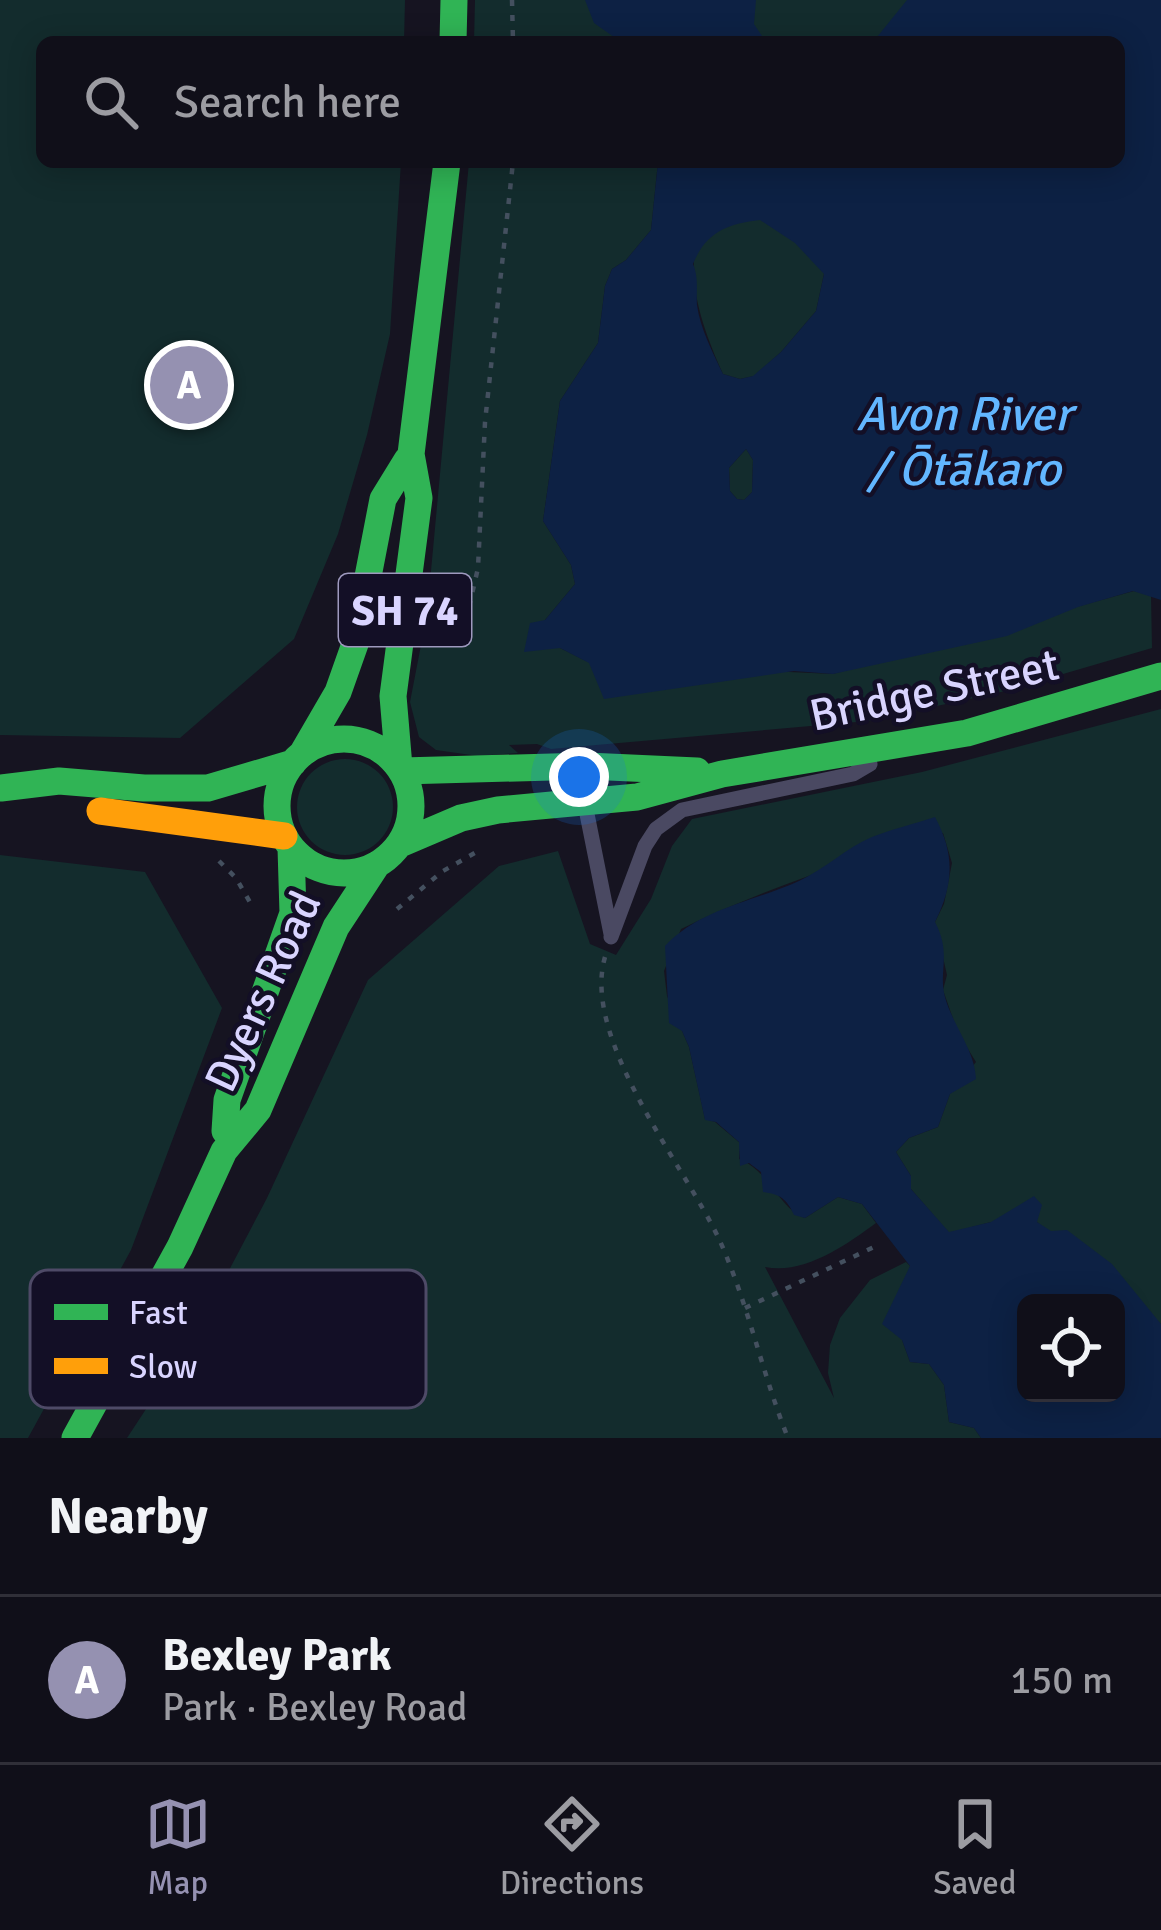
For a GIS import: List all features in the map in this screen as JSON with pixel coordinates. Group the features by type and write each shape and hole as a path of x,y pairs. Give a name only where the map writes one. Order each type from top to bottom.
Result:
{"main road":[{"path":"453,36 454,0"},
{"name":"SH 74","path":"376,866 400,844 411,816 412,800 400,769 393,696 419,498 411,454 446,168"},
{"name":"SH 74","path":"288,842 277,798 338,692 355,644 383,499 411,454"},
{"name":"Bridge Street","path":"400,844 471,815 637,797 722,774 898,746 1005,723 1161,676"},
{"path":"1,788 59,781 208,788 297,759 326,742 353,740 379,749 400,769"},
{"name":"Bridge Street","path":"400,769 523,770 627,763 722,774"},
{"path":"1,788 58,807 226,825 288,842 316,867 330,872 361,872 376,866"},
{"name":"Dyers Road","path":"224,1151 227,1100 293,914 288,842"},
{"name":"Dyers Road","path":"167,1270 224,1151 258,1110 336,927 376,866"},
{"name":"Dyers Road","path":"75,1438 91,1408"}],"lane":[{"path":"611,937 645,846 656,829 682,810 853,774 898,746"},
{"path":"584,803 611,937"}],"path":[{"path":"512,0 513,36"},
{"path":"437,641 469,607 478,568 485,422 512,168"},
{"path":"385,921 464,856"},
{"path":"221,862 249,897 253,912"},
{"path":"611,937 601,971 602,996 621,1064 718,1238 788,1438"},
{"path":"746,1308 876,1246"}],"green space":[{"path":"0,0 405,0 404,36 36,36 36,168 401,168 390,334 338,534 294,639 180,738 0,735"},
{"path":"475,0 989,0 941,36 474,36"},
{"path":"468,168 657,168 651,230 612,269 605,286 598,343 560,401 543,521 571,565 575,584 545,620 560,648 590,663 833,674 1134,591 1151,596 1152,648 1001,692 868,721 551,749 537,744 509,745 518,753 478,756 436,750 419,737 410,702 427,614"},
{"path":"735,193 817,251 824,274 816,311 781,352 754,376 740,379 723,374 705,328 694,278 699,240"},
{"path":"746,449 753,460 752,492 744,500 730,491 729,468"},
{"path":"1161,709 1161,1324 1037,1222 991,1222 949,1233 911,1189 911,1176 896,1152 909,1138 938,1127 950,1094 976,1062 958,1033 943,990 947,975 935,922 944,904 952,863 943,833 810,875 681,929 664,971 667,996 689,1047 705,1119 740,1143 739,1159 758,1172 796,1214 805,1218 838,1197 862,1204 876,1223 809,1262 765,1267 834,1398 828,1373 830,1345 840,1318 870,1280 906,1262 910,1266 902,1340 910,1362 929,1364 944,1385 949,1422 974,1428 981,1438 127,1438 147,1408 426,1408 426,1270 229,1270 368,980 499,866 558,851 590,944 616,955 651,899 672,846 692,819 922,772"},
{"path":"345,759 379,773 393,807 379,841 345,855 311,841 297,807 311,773"},
{"path":"0,855 145,872 222,1008 120,1270 30,1270 30,1408 44,1408 28,1438 0,1438"}],"water":[{"path":"585,0 756,0 754,24 762,36 612,36 594,23"},
{"name":"Avon River / Ōtākaro","path":"907,0 1161,0 1161,600 1133,591 1007,636 833,674 794,671 604,699 589,663 560,648 524,652 530,623 545,620 575,584 571,565 543,521 560,401 598,343 605,286 612,269 651,230 657,168 1125,168 1125,36 878,36","holes":["760,220 795,243 824,274 816,311 753,376 740,379 723,374 699,314 693,264 704,244 737,224","746,449 753,460 752,492 744,500 737,499 730,491 729,468"]},
{"path":"935,817 950,869 935,922 943,944 945,997 972,1058 976,1079 950,1094 938,1127 909,1138 896,1152 911,1176 911,1189 949,1232 991,1222 1034,1196 1042,1205 1037,1222 1051,1231 1067,1230 1112,1264 1161,1324 1161,1438 981,1438 974,1428 949,1422 944,1385 929,1364 910,1362 902,1340 882,1324 910,1266 862,1204 838,1197 805,1218 794,1215 782,1198 763,1192 761,1172 749,1163 740,1166 739,1142 716,1122 705,1120 689,1047 682,1031 669,1023 665,946 711,914 799,881 872,837"}],"traffic: fast":[{"path":"453,36 454,0"},
{"path":"399,767 393,696 419,498 411,454 446,168"},
{"path":"302,754 338,692 355,644 383,499 407,460"},
{"path":"400,844 461,818 498,810 637,797 722,774 967,733 1161,676"},
{"path":"344,739 370,744 391,759 406,780 411,806 406,832 391,853 370,868 344,873 318,868 297,853 282,832 277,806 282,780 297,759 318,744 344,739"},
{"path":"1,788 59,781 208,788 293,763"},
{"path":"402,771 587,766 697,771"},
{"path":"225,1131 227,1100 293,913 291,848"},
{"path":"167,1270 224,1151 258,1110 336,927 376,866"},
{"path":"75,1438 91,1408"}],"traffic: slow":[{"path":"100,811 284,836"}],"place":[{"name":"Bexley Park","path":"189,385"}]}
